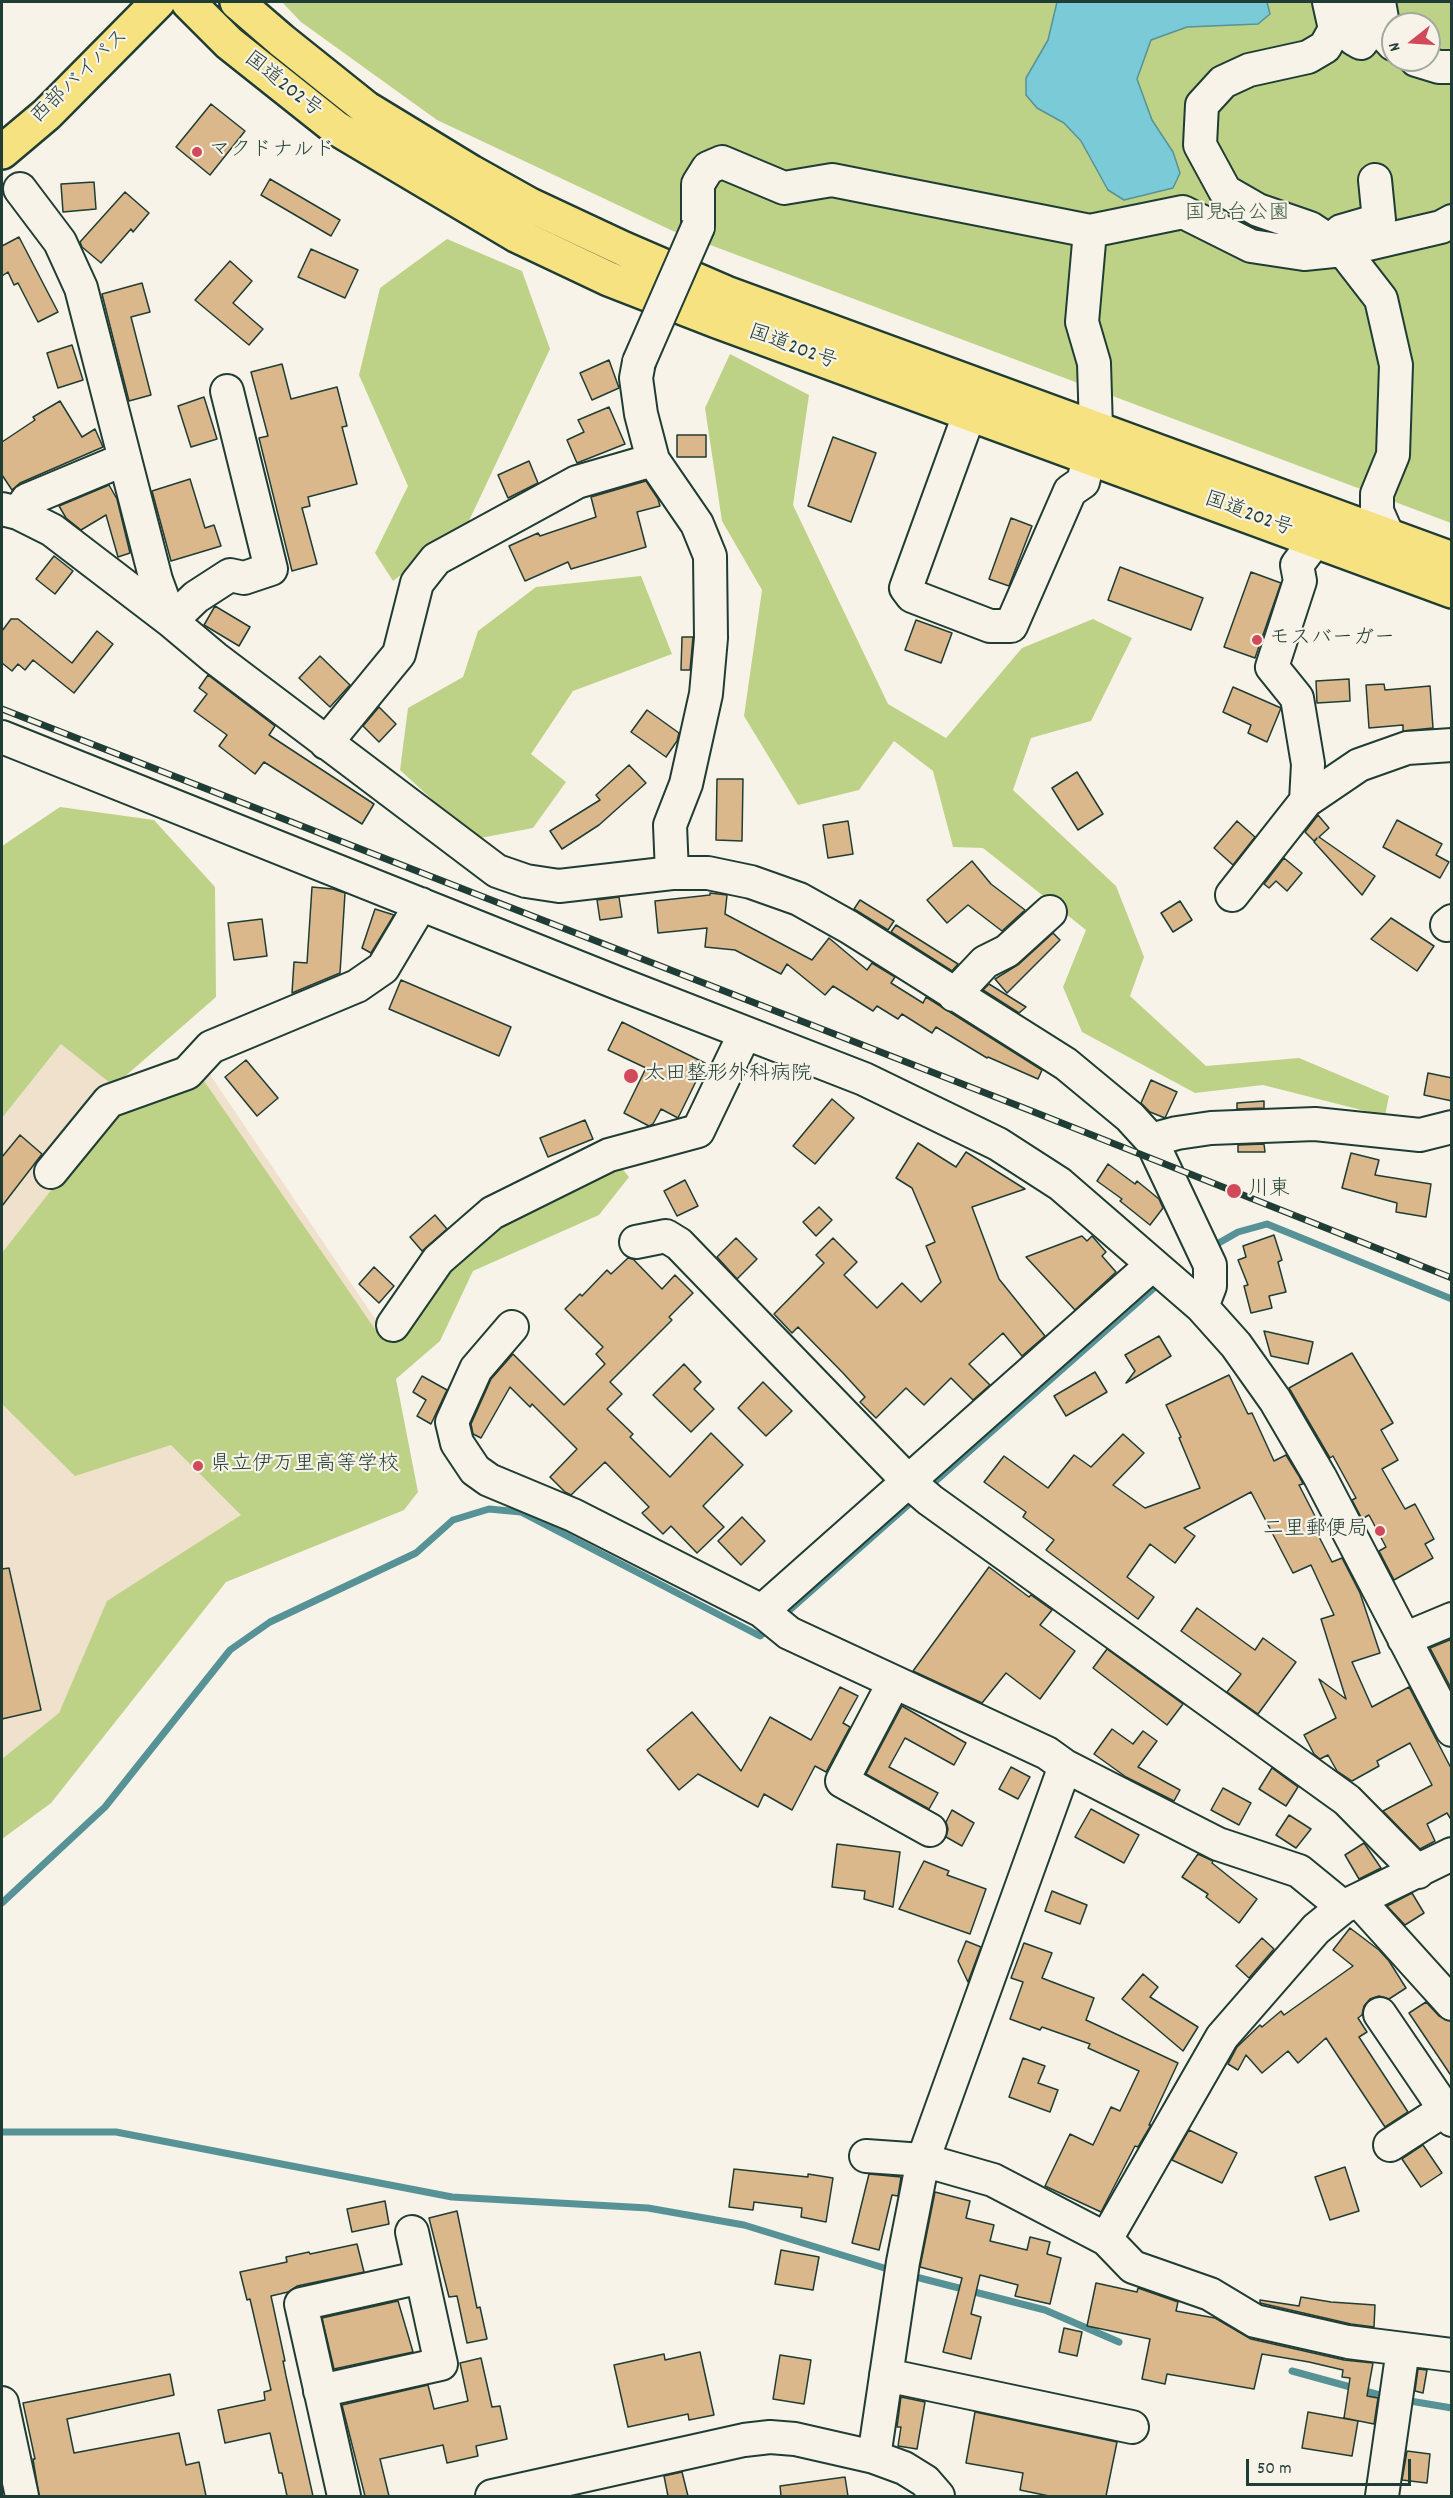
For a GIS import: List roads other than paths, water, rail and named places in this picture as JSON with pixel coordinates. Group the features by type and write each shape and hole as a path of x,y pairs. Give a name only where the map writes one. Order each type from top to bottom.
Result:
{"highway":[{"name":"西部バイパス","path":"2,152 47,114 158,2"},
{"name":"国道202号","path":"188,2 229,43 336,128 516,235 609,279 663,300 974,400 1093,443 1452,558"},
{"name":"国道202号","path":"237,2 366,108 530,205 974,400"},
{"name":"国道202号","path":"1093,443 1315,541 1452,591"}],"street":[{"path":"1329,2 1335,29 1325,47 1308,57 1249,70 1222,82 1202,105 1200,145 1226,191 1258,210 1310,228 1343,250 1381,299 1396,365 1393,455 1377,494 1377,511 1388,536"},
{"path":"1344,2 1354,39 1361,43 1367,35 1368,11 1379,4"},
{"path":"672,873 670,825 686,784 706,694 711,638 710,556 697,524 653,460 641,414 636,378 639,362 698,227 698,184 708,168 722,162 784,188 832,180 1090,231 1183,212 1251,246 1304,254 1343,250 1441,227 1452,221"},
{"path":"1343,250 1341,231 1379,220 1375,180"},
{"path":"20,189 60,242 81,288 156,580 171,621"},
{"path":"974,400 906,588 912,596 990,626 1011,626 1070,491 1083,482 1093,443 1094,363 1082,322 1090,231"},
{"path":"171,621 196,597 230,574 244,578 272,569 227,391"},
{"path":"10,511 27,500 124,459"},
{"path":"326,743 399,654 417,583 436,559 578,482 653,460"},
{"path":"10,511 52,530 171,621 215,658 497,871 526,881 559,886 672,873 708,873 751,882 800,899 849,927 1066,1064 1130,1117 1151,1140 1205,1254 1210,1286 1202,1306"},
{"path":"1306,801 1308,764 1297,698 1272,667 1300,581 1297,565 1315,541"},
{"path":"2,737 864,1079 998,1144 1060,1184 1202,1306 1236,1345 1275,1400 1320,1477 1452,1730"},
{"path":"1232,896 1306,801 1359,765 1407,748 1452,745"},
{"path":"51,1172 109,1101 187,1073 211,1047 357,986 383,968 421,904"},
{"path":"954,995 985,962 1007,951 1050,912"},
{"path":"393,1325 438,1260 492,1213 609,1155 698,1131 745,1033"},
{"path":"1151,1140 1211,1128 1315,1124 1452,1139"},
{"path":"1420,1135 1452,1126"},
{"path":"636,1242 666,1236 679,1244 919,1491 1347,1800 1418,1872"},
{"path":"762,1611 919,1491 1152,1265"},
{"path":"512,1327 476,1369 452,1422 457,1443 475,1470 489,1480 573,1515 762,1611 789,1633 1047,1753 1065,1766 1218,1844 1299,1871 1351,1904 1452,2004"},
{"path":"1404,1639 1452,1619"},
{"path":"894,1682 842,1781 930,1830"},
{"path":"873,2457 903,2262 923,2160 1065,1766"},
{"path":"1106,2239 1221,2037 1316,1929 1351,1904 1452,1854"},
{"path":"1380,2014 1449,2111 1390,2145"},
{"path":"866,2156 923,2160 993,2180 1106,2239 1133,2267 1210,2294 1255,2321 1348,2342 1452,2355"},
{"path":"321,2391 441,2364 412,2232"},
{"path":"344,2496 301,2304 422,2277"},
{"path":"1382,2496 1403,2349"},
{"path":"886,2375 1132,2427"},
{"path":"2,2403 22,2496"},
{"path":"492,2496 530,2492 744,2440 770,2437 795,2439 873,2457 904,2468 925,2481 938,2496"}],"water":[{"path":"1057,2 1267,2 1270,14 1258,24 1187,27 1151,40 1137,79 1152,120 1173,152 1180,173 1173,188 1124,200 1108,190 1081,141 1064,123 1037,108 1026,95 1026,78 1048,40"}],"waterway":[{"path":"1210,1248 1238,1232 1267,1224 1452,1299"},
{"path":"929,1487 1154,1288"},
{"path":"783,1616 916,1498"},
{"path":"2,1903 105,1807 230,1650 270,1622 416,1553 453,1520 489,1509 521,1512 760,1636 770,1628"},
{"path":"2,2132 116,2132 452,2197 648,2208 744,2225 894,2271"},
{"path":"908,2275 1045,2310 1119,2342"},
{"path":"1292,2371 1387,2397"},
{"path":"1404,2400 1452,2408"}],"railway":[{"path":"2,709 1029,1110 1452,1278"}],"place":[{"name":"マクドナルド","path":"197,152"},
{"name":"モスバーガー","path":"1257,640"},
{"name":"太田整形外科病院","path":"631,1076"},
{"name":"川東","path":"1234,1191"},
{"name":"県立伊万里高等学校","path":"198,1466"},
{"name":"二里郵便局","path":"1380,1531"}],"park label":[{"name":"国見台公園","path":"1237,215"}]}
